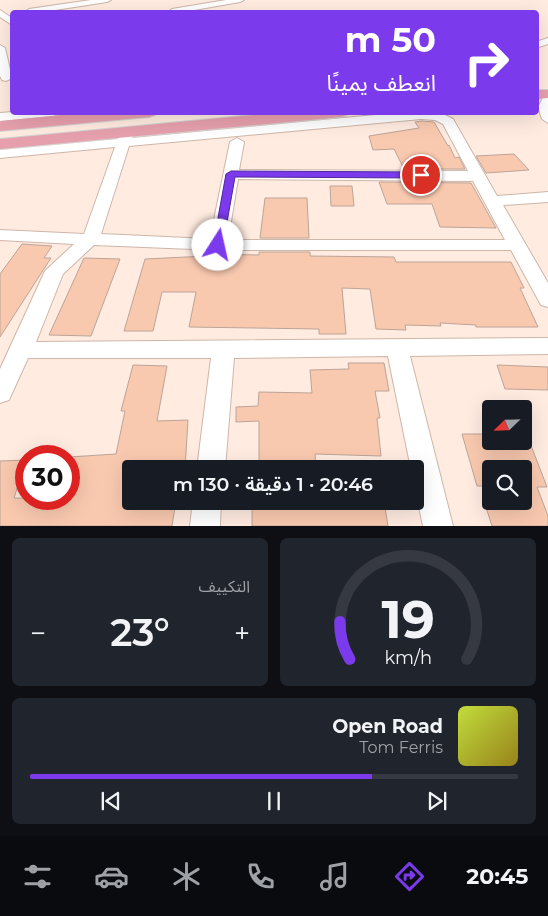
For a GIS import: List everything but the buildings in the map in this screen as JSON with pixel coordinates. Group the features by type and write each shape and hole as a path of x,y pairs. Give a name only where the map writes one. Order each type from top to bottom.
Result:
{"main road":[{"path":"0,126 117,115"},
{"path":"0,144 126,137 245,117 283,115"}],"street":[{"path":"42,10 107,0"},
{"path":"210,0 225,4"},
{"path":"185,10 243,1"},
{"path":"202,10 225,4"},
{"path":"4,46 6,78"},
{"path":"548,98 544,107 548,119"},
{"path":"0,117 22,115"},
{"path":"0,154 126,137 432,115 448,122 517,245 542,278 548,300"},
{"path":"0,393 22,350 55,271 91,238 126,137"},
{"path":"218,245 237,142"},
{"path":"231,174 478,176"},
{"path":"492,201 548,197"},
{"path":"0,235 218,245 517,245"},
{"path":"22,350 223,350 548,346"},
{"path":"397,348 438,526"},
{"path":"212,460 223,350"},
{"path":"205,526 206,510"}],"route":[{"path":"218,245 231,174 421,175"}]}
